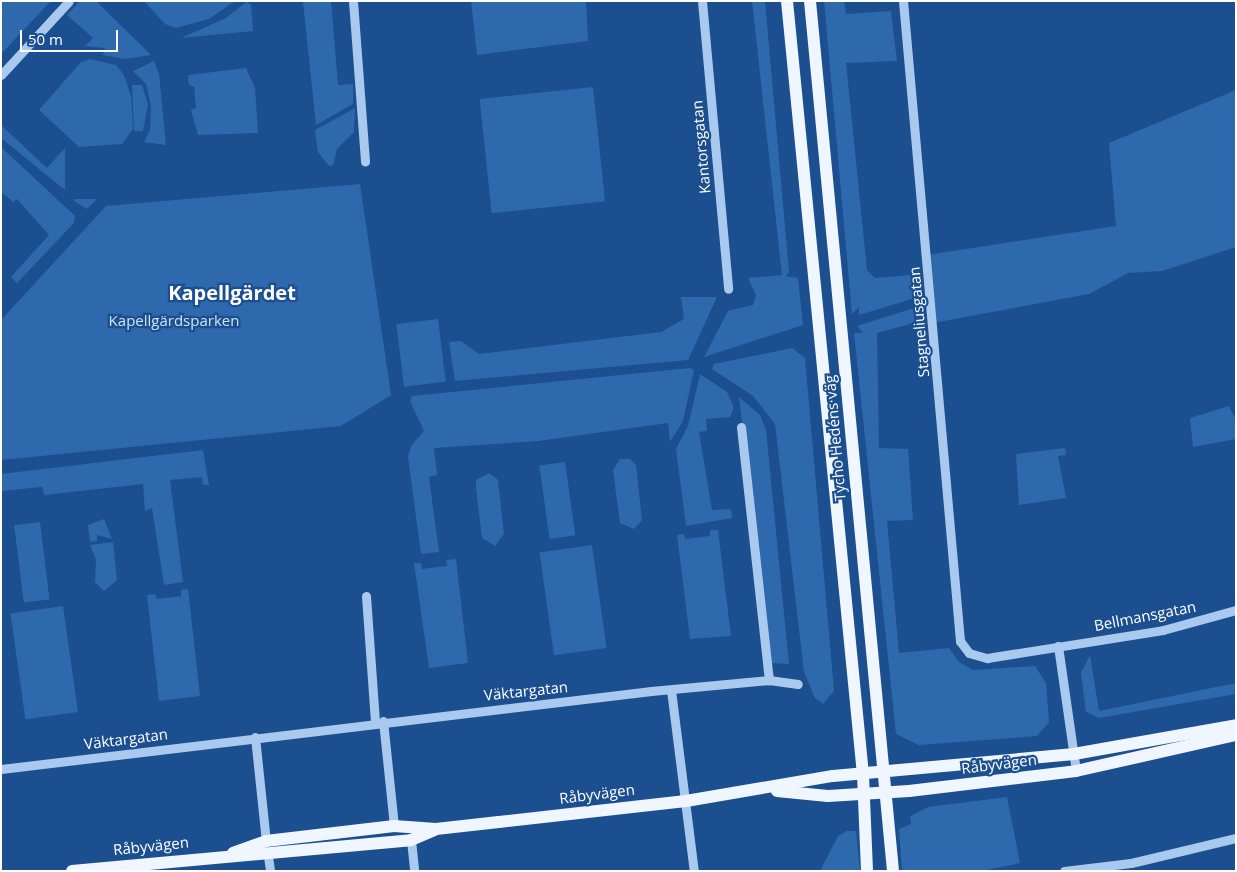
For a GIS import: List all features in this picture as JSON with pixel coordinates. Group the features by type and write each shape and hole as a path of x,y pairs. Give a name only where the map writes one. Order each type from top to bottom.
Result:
{"main road":[{"name":"Tycho Hedéns väg","path":"787,1 863,775 867,871"},
{"name":"Tycho Hedéns väg","path":"810,1 893,871"},
{"name":"Råbyvägen","path":"72,871 125,868 234,853 266,841 394,826 436,829 686,801 863,775 1074,754 1236,725"},
{"name":"Råbyvägen","path":"762,790 828,796 863,794 1076,771 1236,735"},
{"name":"Råbyvägen","path":"234,853 268,856 411,840 436,829"}],"street":[{"path":"1,75 69,1"},
{"path":"353,1 365,162"},
{"name":"Kantorsgatan","path":"702,1 728,290"},
{"name":"Stagneliusgatan","path":"903,1 960,641"},
{"path":"741,427 769,680"},
{"path":"366,596 379,721 394,826"},
{"name":"Bellmansgatan","path":"960,641 969,653 987,658 1163,630 1236,610"},
{"path":"1058,646 1076,771"},
{"name":"Väktargatan","path":"1,769 379,721 769,680 798,684"},
{"path":"671,690 694,871"},
{"path":"255,737 266,841"},
{"path":"1064,871 1131,862 1236,838"},
{"path":"411,840 414,871"},
{"path":"268,856 270,871"}],"green space":[{"path":"1,1 51,1 1,54"},
{"path":"80,1 96,1 151,55 125,59 103,55 105,48 85,46 93,38 67,15"},
{"path":"144,1 235,1 209,19 176,28 165,24"},
{"path":"331,1 338,85 353,84 353,104 316,125 303,2"},
{"path":"471,1 586,1 588,41 477,55"},
{"path":"752,1 765,1 789,272 786,276 798,278 803,325 704,357 728,311 753,305 756,295 748,278 782,275"},
{"path":"824,1 844,1 846,14 891,11 897,61 846,63 867,270 875,278 912,275 915,298 859,315 859,307 852,314"},
{"path":"246,2 251,4 253,31 181,38 226,18"},
{"path":"90,59 116,65 124,75 131,96 133,129 122,144 79,147 39,110 81,62"},
{"path":"154,61 159,74 166,145 144,142 150,130 151,106 146,84 133,71"},
{"path":"246,68 255,88 258,133 198,135 191,110 196,108 194,87 189,85 188,75"},
{"path":"132,85 142,85 148,104 143,131 134,131"},
{"path":"593,87 605,201 492,213 480,99"},
{"path":"1236,90 1236,247 1162,271 1128,273 1089,294 933,323 927,255 1116,226 1109,143"},
{"path":"355,108 354,132 337,149 333,165 329,166 318,152 315,130"},
{"path":"1,125 47,168 65,148 65,190 1,138"},
{"path":"1,147 75,216 74,223 17,283 11,277 49,235 17,199 13,202 1,192"},
{"name":"Kapellgärdsparken","path":"360,184 391,395 341,426 1,460 1,320 106,206"},
{"path":"75,199 97,199 87,209 74,201"},
{"path":"681,297 717,297 688,360 455,381 449,342 461,341 479,354 661,332 684,319"},
{"path":"917,307 917,322 877,333 879,448 908,449 913,520 887,521 899,653 949,648 959,662 973,670 1035,666 1046,683 1049,722 1037,736 919,745 896,734 854,333 863,333 857,326"},
{"path":"438,319 446,382 404,387 396,324"},
{"path":"792,348 805,358 834,691 823,704 815,698 804,672 775,424 753,396 712,369 714,364"},
{"path":"690,368 694,370 683,421 670,442 668,423 538,441 434,448 437,475 429,477 439,552 421,554 408,457 411,446 424,431 410,401 412,396"},
{"path":"700,374 727,392 734,408 730,417 706,419 707,431 699,432 712,510 731,509 732,518 686,526 676,449 688,426"},
{"path":"739,397 760,415 766,430 789,664 771,663"},
{"path":"1229,406 1236,420 1236,439 1193,447 1190,418"},
{"path":"1065,448 1066,455 1058,456 1066,498 1019,505 1016,454"},
{"path":"203,450 209,485 203,485 202,477 170,480 183,582 164,585 152,508 145,511 143,484 44,495 42,487 2,491 1,500 1,474"},
{"path":"620,459 630,459 636,465 642,520 634,529 620,523 613,470"},
{"path":"565,462 575,535 550,539 539,466"},
{"path":"489,473 498,480 504,534 495,546 482,538 476,488 476,480"},
{"path":"104,519 112,539 97,535 97,541 90,542 88,525"},
{"path":"40,522 50,599 24,603 14,525"},
{"path":"710,530 718,530 731,636 690,639 677,535 684,534 685,539 710,536"},
{"path":"113,542 117,580 104,591 95,582 96,560 90,545"},
{"path":"592,545 606,648 554,655 540,552"},
{"path":"456,559 468,663 429,668 414,563 421,563 422,569 447,566 446,560"},
{"path":"188,589 200,696 159,701 147,595 155,594 157,599 181,596 181,590"},
{"path":"63,606 78,712 25,719 11,613"},
{"path":"1090,655 1099,711 1236,683 1236,694 1099,718 1086,712 1081,673"},
{"path":"1007,797 1020,863 982,871 902,871 899,829 911,824 910,816 928,807"},
{"path":"847,831 856,831 860,871 820,871 838,836"}],"district":[{"name":"Kapellgärdet","path":"232,292"}]}
